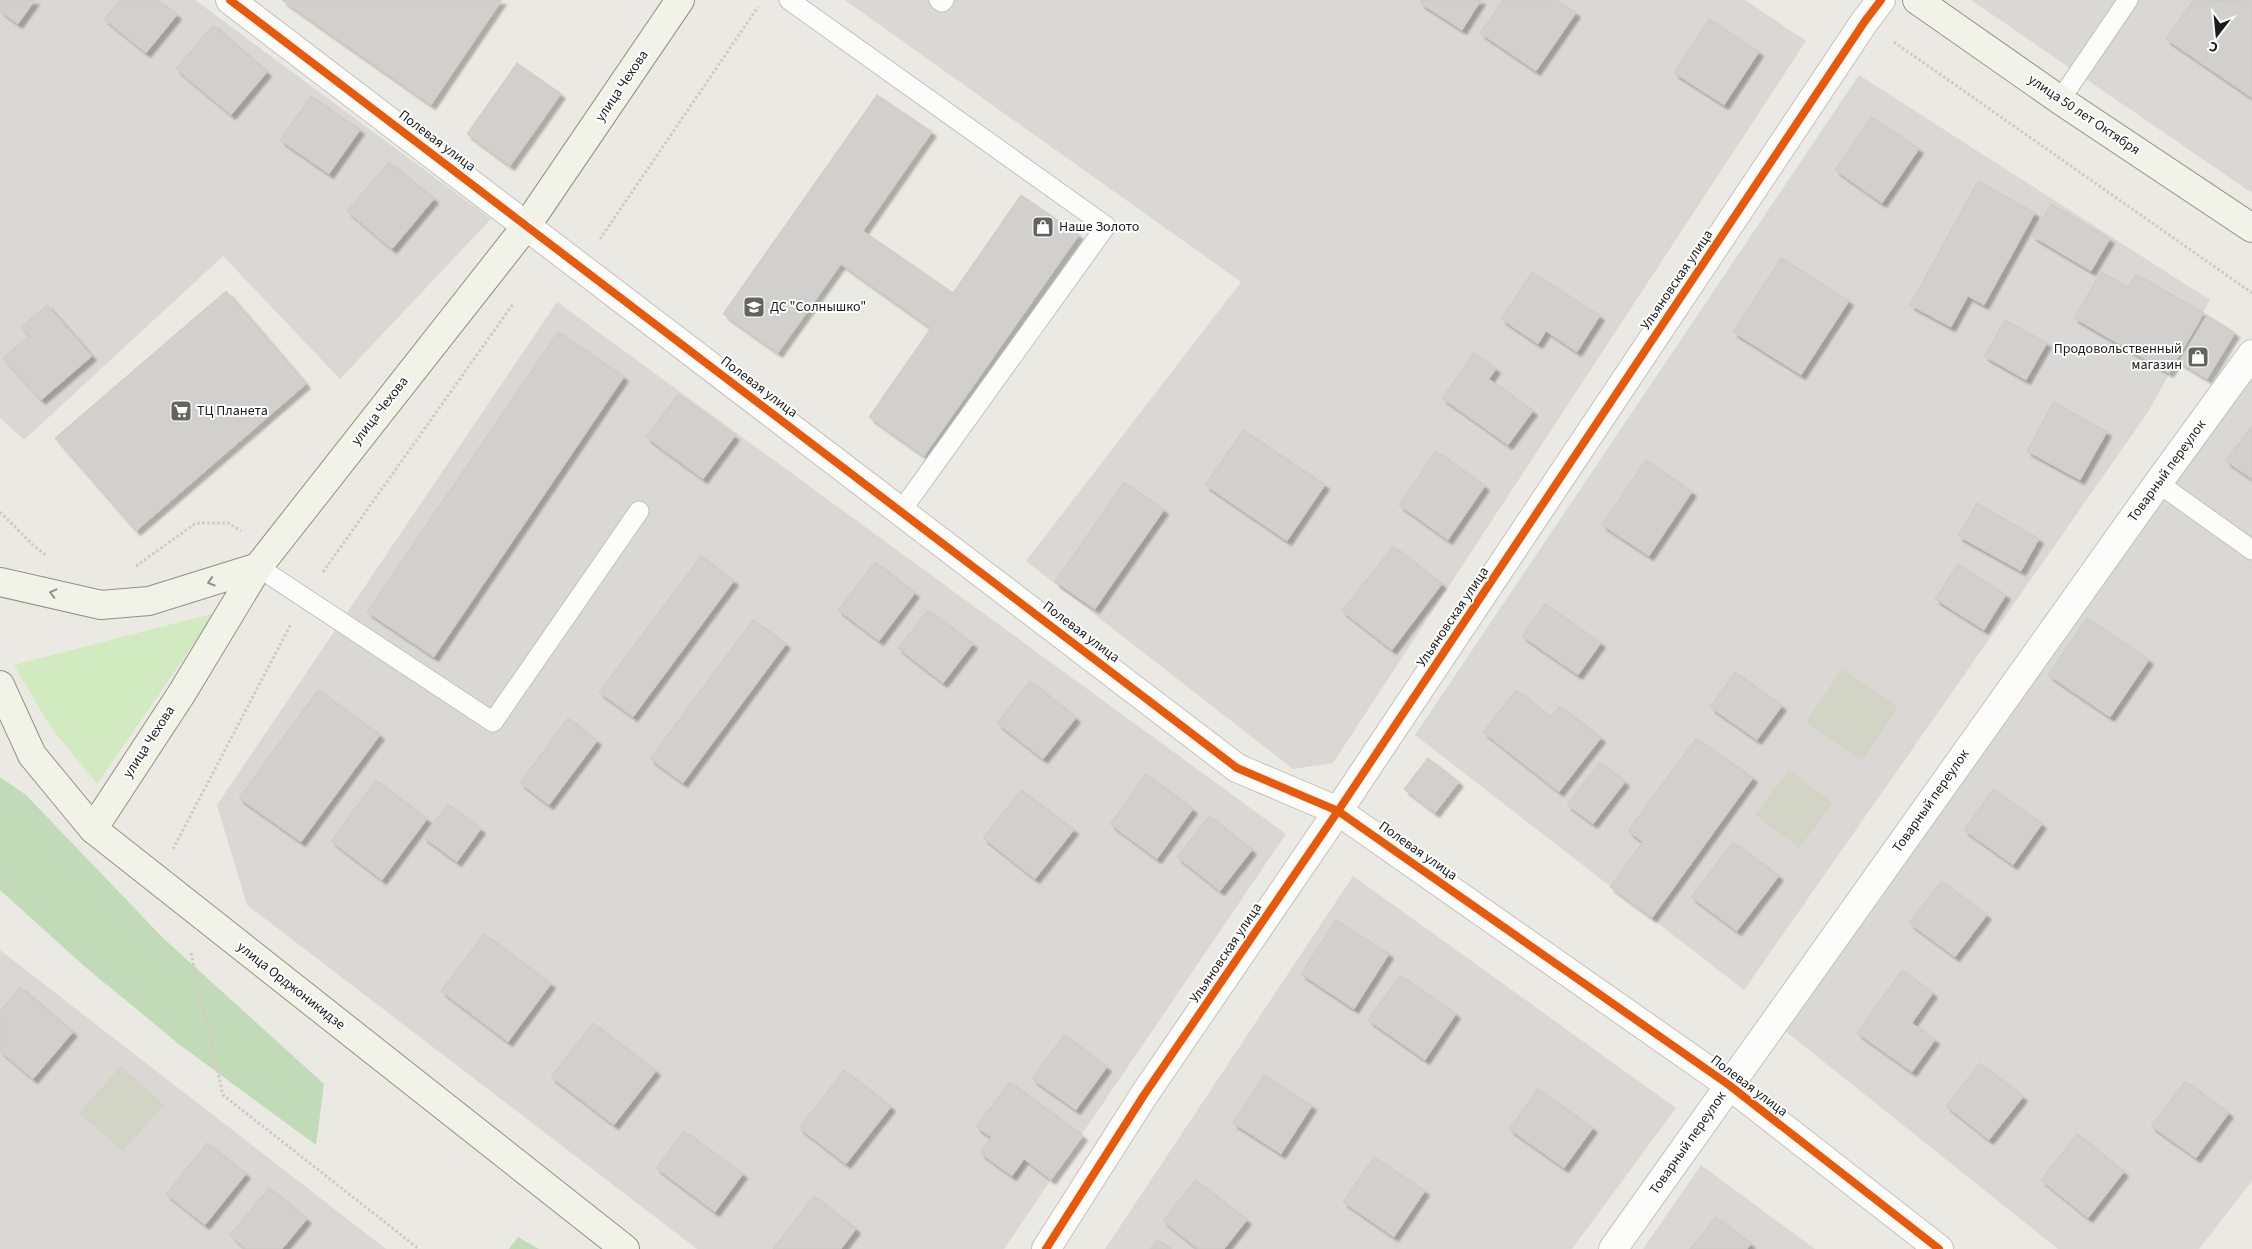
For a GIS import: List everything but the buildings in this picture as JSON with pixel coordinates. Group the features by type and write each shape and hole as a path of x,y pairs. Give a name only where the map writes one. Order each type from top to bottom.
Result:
{"main road":[{"name":"улица Чехова","path":"92,829 182,693 264,559 527,225 680,0"},
{"name":"улица 50 лет Октября","path":"1917,0 2060,100 2252,228"},
{"path":"0,582 101,605 149,601 264,559"},
{"name":"улица Орджоникидзе","path":"0,685 32,755 92,829 625,1249"}],"street":[{"name":"Полевая улица","path":"230,0 1237,768 1338,811 1729,1085 1938,1249"},
{"name":"Ульяновская улица","path":"1046,1249 1144,1095 1338,811 1873,10"},
{"name":"Товарный переулок","path":"1613,1249 2158,483 2252,355"}],"lane":[{"path":"789,0 1106,226 901,511"},
{"path":"939,0 942,2 944,0"},
{"path":"2060,100 2128,0"},
{"path":"2158,483 2252,550"},
{"path":"264,559 304,598 493,722 639,511"}],"path":[{"path":"569,257 598,242 763,0"},
{"path":"1873,10 2252,292"},
{"path":"169,857 304,598 519,296"},
{"path":"0,512 34,546 53,560"},
{"path":"134,567 196,523 228,523 264,559"},
{"path":"189,944 223,1095 419,1249"}],"shaded area":[{"path":"0,0 195,0 491,219 340,379 223,256 24,440 0,418"},
{"path":"845,0 1745,0 1806,41 1333,763 1293,769 1026,561 1241,282"},
{"path":"1971,0 2252,0 2252,193"},
{"path":"1859,75 2210,300 2148,412 1744,990 1415,735"},
{"path":"557,302 1286,834 1004,1249 697,1249 247,905 217,805"},
{"path":"2252,367 2252,1181 2199,1249 2058,1249 1784,1030"},
{"path":"1842,669 1898,707 1862,760 1806,722"},
{"path":"1789,770 1833,803 1799,848 1755,815"},
{"path":"1353,876 1676,1108 1572,1249 1105,1249"},
{"path":"0,950 386,1249 0,1249"},
{"path":"121,1066 164,1105 123,1151 79,1113"},
{"path":"1701,1165 1815,1249 1643,1249"}],"green space":[{"path":"215,613 97,784 50,726 14,665"},
{"path":"0,777 26,795 162,937 324,1084 316,1145 180,1045 84,966 0,890"},
{"path":"518,1237 539,1249 509,1249"}],"cycle path":[{"path":"230,0 1237,768 1338,811 1729,1085 1939,1249"},
{"path":"1046,1249 1144,1095 1338,811 1865,21 1881,0"}],"place":[{"name":"Наше Золото","path":"1043,227"},
{"name":"ДС \"Солнышко\"","path":"754,307"},
{"name":"Продовольственный магазин","path":"2198,357"},
{"name":"ТЦ Планета","path":"181,411"}]}
